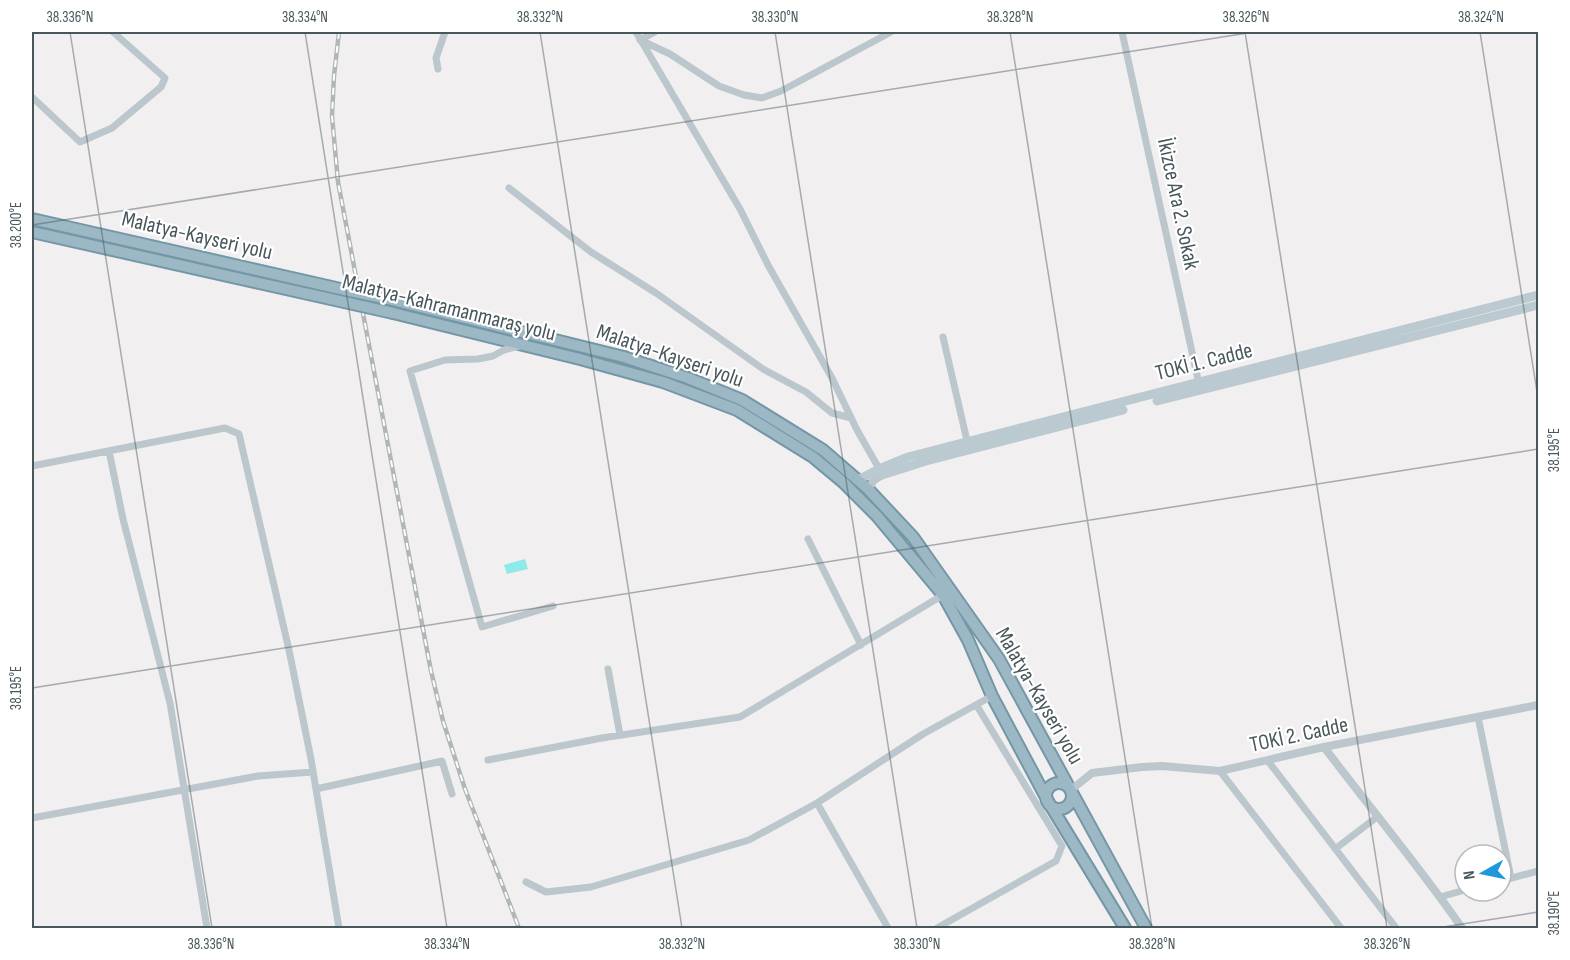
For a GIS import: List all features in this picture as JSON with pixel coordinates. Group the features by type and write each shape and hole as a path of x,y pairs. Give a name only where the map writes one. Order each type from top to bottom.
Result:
{"highway":[{"name":"Malatya-Kayseri yolu","path":"32,219 388,299 624,357 688,378 742,400 823,450 868,489 913,537 999,659 1146,928"},
{"name":"Malatya-Kahramanmaraş yolu","path":"32,232 393,313 663,382 737,411 813,457 843,482 877,516 943,595 968,640 992,696 1049,803 1125,928"},
{"path":"1060,783 1071,790 1072,799 1064,808 1055,808 1049,803 1047,792 1052,785 1060,783"}],"main road":[{"name":"TOKİ 1. Cadde","path":"858,480 968,446 1539,295"},
{"name":"TOKİ 1. Cadde","path":"968,446 1539,305"}],"street":[{"path":"32,97 80,141 112,128 161,87 165,78 113,32"},
{"path":"438,69 436,58 445,32"},
{"path":"636,32 740,209 881,472 868,489"},
{"path":"640,40 655,32"},
{"path":"640,40 670,54 719,86 744,95 762,98 891,32"},
{"name":"İkizce Ara 2. Sokak","path":"1122,32 1199,384"},
{"path":"509,188 591,252 666,299 763,369 807,392 832,413 851,417"},
{"path":"943,337 968,446"},
{"path":"522,346 504,350 493,356 445,360 410,371 482,627 553,606"},
{"path":"32,466 225,428 238,434 289,650 313,772 339,928"},
{"path":"109,451 123,519 170,703 207,928"},
{"path":"808,539 861,645"},
{"path":"488,760 620,735 740,717 943,595"},
{"path":"608,669 620,735"},
{"path":"526,882 546,892 591,887 749,840 816,803 923,734 992,696"},
{"name":"TOKİ 2. Cadde","path":"1071,790 1092,773 1142,766 1220,771 1324,747 1539,705"},
{"path":"937,928 1056,861 1062,846 977,706"},
{"path":"1478,717 1504,843"},
{"path":"1324,747 1462,928"},
{"path":"316,789 442,760 452,794"},
{"path":"1268,760 1396,928"},
{"path":"1220,771 1341,928"},
{"path":"32,818 258,776 313,772"},
{"path":"816,803 888,928"},
{"path":"1335,849 1377,817"},
{"path":"1513,878 1539,871"},
{"path":"1440,897 1453,893"}],"water":[{"path":"525,559 528,569 507,574 504,565"}],"railway":[{"path":"339,32 332,116 338,182 431,671 443,721 465,789 519,928"}]}
